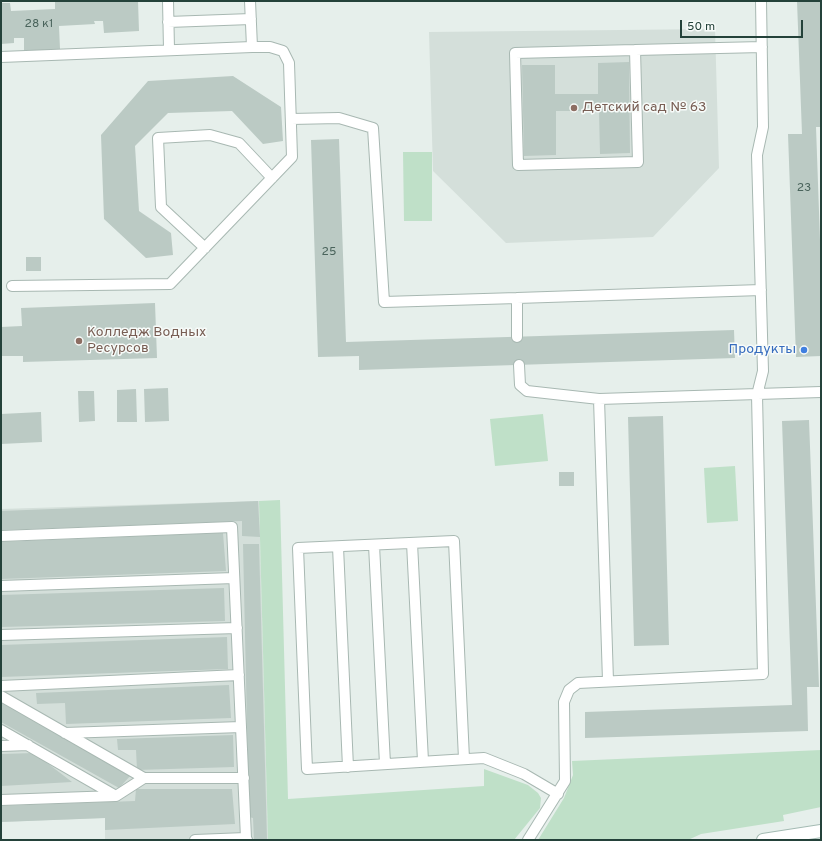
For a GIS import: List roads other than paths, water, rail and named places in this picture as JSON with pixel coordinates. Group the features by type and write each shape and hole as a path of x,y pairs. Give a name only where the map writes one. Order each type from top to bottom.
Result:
{"main road":[{"path":"763,840 821,831"}],"lane":[{"path":"168,1 169,49"},
{"path":"250,1 252,47"},
{"path":"528,840 565,781 564,702 569,690 578,683 763,674 757,395 763,371 757,155 763,127 761,1"},
{"path":"168,22 251,19"},
{"path":"1,57 169,49 270,47 283,51 289,63 292,158 170,284 12,286"},
{"path":"635,50 638,162 518,165 515,53 635,50 762,47"},
{"path":"291,119 339,118 373,128 384,302 761,290"},
{"path":"205,248 161,207 158,138 210,135 239,143 272,178"},
{"path":"517,298 517,337"},
{"path":"519,365 520,385 527,391 599,399 821,392"},
{"path":"599,399 608,681"},
{"path":"1,536 232,527 247,839 195,840"},
{"path":"464,759 454,542 298,548 307,769 486,758 524,774 558,794"},
{"path":"412,543 423,761"},
{"path":"374,545 385,764"},
{"path":"338,547 348,767"},
{"path":"1,586 234,578"},
{"path":"1,635 237,628"},
{"path":"1,686 239,675"},
{"path":"1,696 144,778 244,778"},
{"path":"65,733 241,727"},
{"path":"1,730 116,796"},
{"path":"1,746 28,745"},
{"path":"1,800 116,796 144,778"}],"place":[{"name":"Детский сад № 63","path":"574,108"},
{"name":"Колледж Водных Ресурсов","path":"79,341"},
{"name":"Продукты","path":"804,350"}]}
